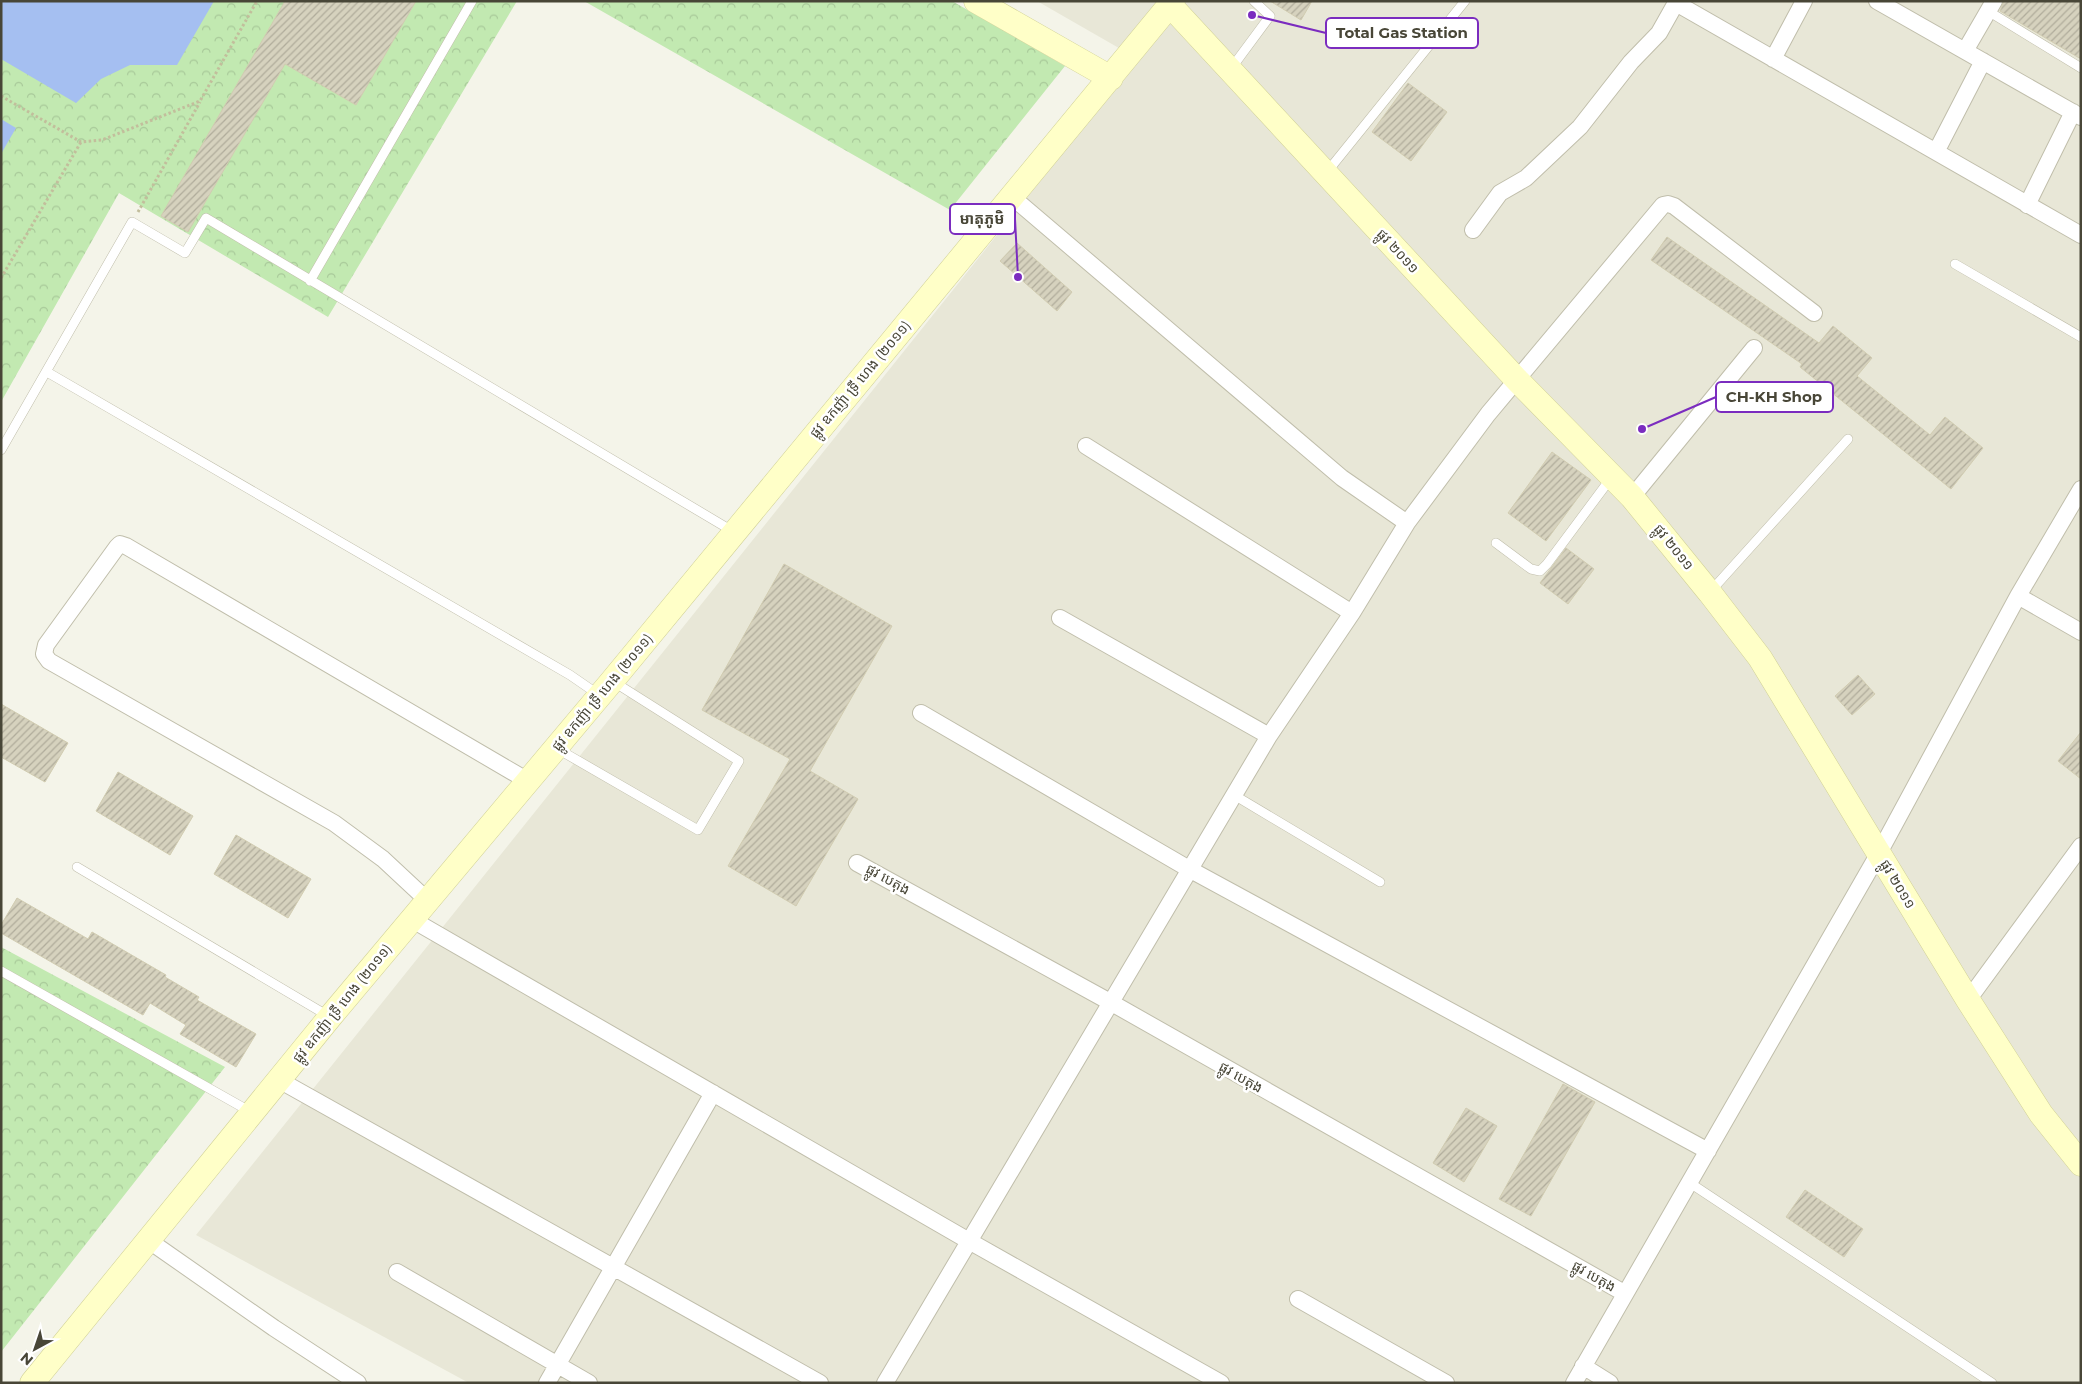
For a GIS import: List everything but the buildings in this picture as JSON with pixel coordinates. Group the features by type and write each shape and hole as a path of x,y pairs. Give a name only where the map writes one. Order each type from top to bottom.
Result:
{"main road":[{"path":"976,1 1110,78"},
{"name":"ផ្លូវ ឧកញ៉ា ទ្រី ហេង (២០១១)","path":"32,1383 330,1017 606,688 1172,3"},
{"name":"ផ្លូវ ២០១១","path":"1172,3 1230,71 1518,381 1632,497 1710,593 1760,658 1968,1000 2041,1114 2081,1164"}],"street":[{"path":"1774,58 1804,1"},
{"path":"1473,230 1500,193 1526,178 1580,127 1631,62 1659,33 1677,2 2081,235"},
{"path":"1886,3 2077,114 2028,205"},
{"path":"1966,51 1991,6"},
{"path":"1936,152 1983,61"},
{"path":"1011,196 1342,478 1407,523"},
{"path":"885,1383 1269,736 1352,613 1407,523 1488,414 1518,381 1666,204 1674,206 1814,313"},
{"path":"1632,497 1754,348"},
{"path":"1086,446 1352,613"},
{"path":"1574,1383 1624,1293 1690,1183 1879,853 2018,596 2081,489"},
{"path":"427,900 383,860 334,823 49,661 44,654 46,645 117,547 120,544 126,546 528,781"},
{"path":"2018,596 2081,632"},
{"path":"1060,618 1269,736"},
{"path":"921,713 1190,869 1708,1151"},
{"path":"1968,1000 2078,857"},
{"name":"ផ្លូវ បេតុង","path":"857,862 1110,1002 1624,1293"},
{"path":"411,919 969,1241 1221,1383"},
{"path":"279,1080 615,1266 820,1383"},
{"path":"547,1383 713,1093"},
{"path":"148,1240 274,1328 358,1383"},
{"path":"397,1272 589,1383"},
{"path":"1298,1299 1446,1383"},
{"path":"1583,1366 1610,1383"}],"lane":[{"path":"310,281 472,1"},
{"path":"1230,71 1270,16 1254,1"},
{"path":"1326,174 1465,1"},
{"path":"1991,6 2081,68"},
{"path":"1,450 132,222 185,253 206,218 734,532"},
{"path":"1954,264 2081,337"},
{"path":"47,372 570,675 646,703 739,761 698,830 556,748"},
{"path":"1710,593 1848,439"},
{"path":"1496,542 1531,569 1540,570 1547,564 1612,477"},
{"path":"1234,795 1380,882"},
{"path":"77,867 330,1017"},
{"path":"1,971 252,1113"},
{"path":"1690,1183 1992,1383"}],"path":[{"path":"132,222 257,1"},
{"path":"1,96 81,142 102,140 200,101"},
{"path":"1,278 81,142"}],"shaded area":[{"path":"1037,1 2081,1 2081,1383 469,1383 196,1235 1138,59"}],"green space":[{"path":"1,1 517,1 328,317 119,193 1,402"},
{"path":"584,1 952,1 1065,66 950,210"},
{"path":"1,947 225,1067 1,1352"}],"water":[{"path":"1,1 214,1 177,65 130,65 101,79 76,103 1,59"},
{"path":"1,119 16,128 1,154"}],"place":[{"name":"Total Gas Station","path":"1252,15"},
{"name":"មាតុភូមិ","path":"1018,277"},
{"name":"CH-KH Shop","path":"1642,429"}]}
